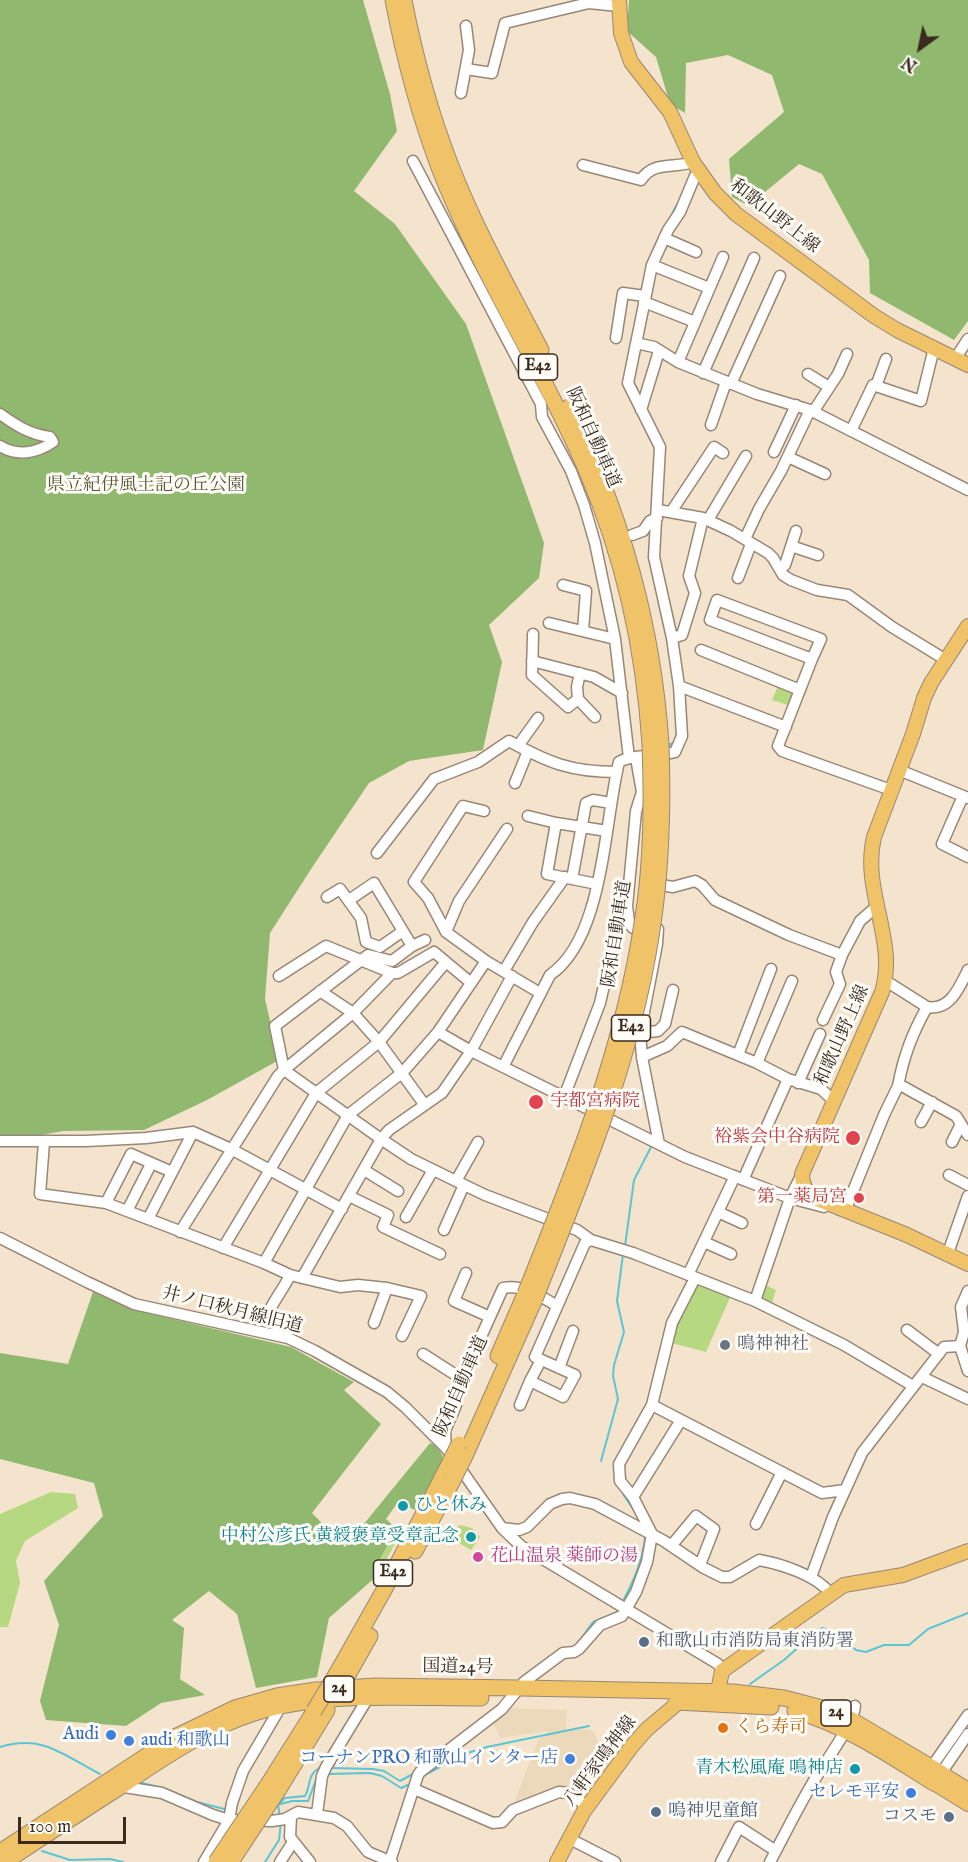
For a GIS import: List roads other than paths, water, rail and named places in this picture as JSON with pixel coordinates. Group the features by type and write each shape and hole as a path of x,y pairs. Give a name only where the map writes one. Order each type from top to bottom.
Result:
{"highway":[{"name":"阪和自動車道","path":"393,0 414,92 441,172 479,254 561,414 588,473 607,524 621,568 659,748"},
{"name":"阪和自動車道","path":"231,1862 273,1787 343,1673 384,1590 449,1476 457,1449 530,1297 586,1170 637,1008 654,918 660,867 662,792 656,688 644,618 631,566 598,470 571,410 494,259 452,168 425,88 404,0"},
{"name":"国道24号","path":"5,1853 104,1783 175,1737 235,1708 278,1701 316,1690 784,1698 822,1708 850,1719 933,1775"},
{"name":"国道24号","path":"5,1853 120,1787 181,1747 278,1701"},
{"name":"阪和自動車道","path":"216,1862 273,1787"}],"main road":[{"name":"和歌山野上線","path":"618,3 621,33 631,62 670,112 696,168 715,193 736,214 874,316 962,362"},
{"name":"和歌山野上線","path":"802,1174 886,981 888,970 886,946 872,884 871,848 924,698 968,626"},
{"path":"802,1174 807,1193 845,1211 907,1235 968,1264"},
{"path":"717,1698 722,1671 830,1593 844,1585 903,1575 968,1551"},
{"name":"八軒家鳴神線","path":"557,1862 587,1806 646,1729 680,1697"},
{"path":"933,1775 968,1790"},
{"path":"933,1775 968,1804"}],"street":[{"path":"466,69 492,73 505,24 589,3 618,3"},
{"path":"461,93 469,44 466,26"},
{"path":"413,161 541,404 542,417 574,479 600,542 632,758 642,792 636,811 627,906 629,922 632,927 657,944"},
{"path":"503,1067 550,975 561,967 574,951 592,905 619,762 659,748 675,752 682,736 679,686 672,638 654,557 660,447 628,383 652,265 664,238 680,212 696,168 664,165 645,175 641,180 583,165"},
{"path":"664,238 696,252"},
{"path":"678,362 723,257"},
{"path":"703,373 754,258"},
{"path":"652,265 709,288"},
{"path":"711,425 728,383 780,276"},
{"path":"616,338 624,292 695,322"},
{"path":"962,362 968,339"},
{"path":"636,343 659,351 678,362 728,383 812,411 968,490"},
{"path":"851,431 873,385 921,401 934,348"},
{"path":"641,410 659,351"},
{"path":"738,578 759,509 812,411 830,387 848,354"},
{"path":"876,386 886,359"},
{"path":"808,374 830,387"},
{"path":"774,452 796,405"},
{"path":"0,414 21,430 33,435 50,437 52,442 44,448 23,453 12,452 0,446"},
{"path":"671,512 714,447 723,453"},
{"path":"672,638 682,635 695,592 688,576 705,519 746,456"},
{"path":"788,457 825,474"},
{"path":"632,535 646,528 656,517 671,512 705,519 732,531 774,558 783,575 791,580 817,590 848,595 892,627 946,660"},
{"path":"780,569 785,565 796,531"},
{"path":"791,546 818,555"},
{"path":"563,585 586,591 583,631"},
{"path":"812,659 710,620 717,600 821,639 778,746 782,751 891,790"},
{"path":"549,623 615,639"},
{"path":"533,634 532,675 568,707 578,699"},
{"path":"701,650 800,690"},
{"path":"532,662 594,677 622,693"},
{"path":"580,673 577,687 578,699 595,717"},
{"path":"679,686 786,727"},
{"path":"518,746 538,718"},
{"path":"377,853 434,780 478,762 509,741 561,767 590,772 617,772"},
{"path":"659,748 666,820 657,944 640,1033 642,1057 659,1144"},
{"path":"515,783 528,752"},
{"path":"898,770 965,797 942,844 968,857"},
{"path":"302,1278 381,1139 424,1104 442,1093 471,1051 533,922 568,878 586,803 593,800 611,803"},
{"path":"484,812 463,806 414,882 428,898 446,932 486,961 540,993"},
{"path":"528,816 607,831"},
{"path":"556,823 548,874 597,884"},
{"path":"446,932 459,901 507,829"},
{"path":"661,885 673,887 695,881 702,885 715,900 789,935 842,955"},
{"path":"350,900 374,883 412,946"},
{"path":"327,897 340,889 350,900 361,918 366,942 380,947 403,931"},
{"path":"822,1020 840,984 836,972 842,955 860,921 876,907"},
{"path":"564,1097 600,1003 616,932"},
{"path":"425,940 412,946 392,961 368,955 275,1026 284,1070 381,1139 434,1170 460,1183 577,1230 591,1240 633,1253 755,1301 844,1345 913,1386"},
{"path":"279,976 326,946 392,973 398,973 434,952 470,982"},
{"path":"264,1263 348,1115 403,1072 438,1032 486,961"},
{"path":"222,1248 316,1093 379,1042 446,962"},
{"path":"738,1055 771,969"},
{"path":"886,981 927,1007 935,1008 947,1003 956,994 968,970"},
{"path":"180,1232 231,1149 284,1070 353,1013 392,973"},
{"path":"757,1063 792,981"},
{"path":"640,1033 658,1031 665,1024 673,990"},
{"path":"320,992 353,1013 403,1072 424,1104"},
{"path":"438,1032 471,1051 685,1157 790,1198 845,1211 898,1086 903,1060 911,1037 927,1007"},
{"path":"642,1057 667,1046 682,1032 757,1063 793,1081 821,1089 834,1101"},
{"path":"104,1783 162,1793 213,1815 230,1818 272,1821 288,1818 298,1812 334,1818 347,1826 368,1852 391,1861 420,1772 502,1708 524,1682 563,1653 574,1652 600,1625 618,1618 626,1610 643,1576 652,1534 633,1497 620,1481 619,1464 652,1405 672,1323 718,1212 820,1034"},
{"path":"898,1086 902,1086 957,1116 968,1135"},
{"path":"921,1122 932,1102"},
{"path":"952,1142 961,1124"},
{"path":"148,1219 193,1132"},
{"path":"0,1142 146,1138 193,1132 231,1149 342,1209"},
{"path":"44,1142 40,1194 106,1203 290,1275 340,1287 358,1285 387,1288 421,1296 402,1336"},
{"path":"444,1230 460,1183 478,1142"},
{"path":"106,1203 131,1154 172,1172"},
{"path":"127,1211 152,1164"},
{"path":"364,1170 398,1191"},
{"path":"406,1217 434,1170"},
{"path":"755,1301 790,1198 802,1174"},
{"path":"949,1175 968,1185"},
{"path":"349,1196 388,1215 383,1227 440,1254"},
{"path":"948,1254 964,1216 968,1196"},
{"path":"718,1212 742,1223"},
{"name":"井ノ口秋月線旧道","path":"0,1238 134,1304 288,1338 387,1392 457,1449 502,1528 521,1546 717,1664 722,1671"},
{"path":"530,1382 568,1400 575,1375 535,1357 585,1243 591,1240"},
{"path":"704,1242 730,1254"},
{"path":"466,1273 454,1301 490,1317"},
{"path":"288,1338 285,1332 273,1325 267,1317 269,1309 282,1292 290,1275"},
{"path":"457,1449 445,1431 456,1405 462,1379 503,1288 514,1286 557,1306"},
{"path":"374,1323 387,1288"},
{"path":"968,1291 961,1306 964,1332 960,1346 968,1371"},
{"path":"907,1330 939,1354"},
{"path":"559,1368 573,1331"},
{"path":"811,1577 832,1517 862,1453 944,1347 960,1346"},
{"path":"423,1354 462,1379"},
{"path":"520,1405 541,1360"},
{"path":"922,1377 968,1399"},
{"path":"652,1405 822,1493 845,1490"},
{"path":"633,1497 681,1420"},
{"path":"756,1524 782,1472"},
{"path":"502,1528 519,1530 527,1527 550,1504 570,1498 595,1503 723,1577 730,1577 759,1560 811,1577 822,1583 830,1593"},
{"path":"671,1546 696,1516 714,1530 700,1565"},
{"path":"317,1814 322,1776 326,1767 372,1692"},
{"path":"204,1862 230,1818 232,1803 243,1771 278,1701"},
{"path":"933,1775 968,1715"},
{"path":"770,1862 850,1719"},
{"path":"933,1775 968,1734"},
{"path":"414,1789 494,1823 502,1822 513,1810 559,1792 568,1793 587,1806"},
{"path":"288,1818 293,1842 310,1862"},
{"path":"721,1862 739,1827 776,1851"},
{"path":"570,1839 597,1858 615,1862"},
{"path":"280,1862 293,1842"}],"waterway":[{"path":"672,214 676,206"},
{"path":"667,747 674,742 677,733"},
{"path":"625,1246 634,1180 651,1147"},
{"path":"601,1461 618,1399 613,1376 624,1332 617,1301 623,1254"},
{"path":"623,1494 635,1512"},
{"path":"623,1601 637,1571 645,1538"},
{"path":"580,1640 593,1622 617,1612"},
{"path":"750,1684 823,1628 833,1632 856,1650 866,1652 884,1645 909,1645 928,1629 968,1613"},
{"path":"423,1776 464,1754 487,1747 589,1726"},
{"path":"0,1747 29,1743 41,1745 52,1748 100,1774"},
{"path":"280,1803 285,1798 305,1796 311,1777 319,1768"},
{"path":"331,1768 384,1771 400,1781 413,1774"},
{"path":"328,1774 370,1773 382,1776 401,1788 408,1785"},
{"path":"277,1805 292,1801 308,1801 316,1780"},
{"path":"142,1783 228,1810"},
{"path":"278,1805 280,1817"},
{"path":"265,1862 279,1840 281,1822"},
{"path":"42,1851 70,1860 110,1859 123,1862"}],"place":[{"name":"宇都宮病院","path":"536,1102"},
{"name":"裕紫会中谷病院","path":"853,1138"},
{"name":"第一薬局宮","path":"859,1198"},
{"name":"鳴神神社","path":"725,1345"},
{"name":"ひと休み","path":"403,1506"},
{"name":"中村公彦氏 黄綬褒章受章記念","path":"471,1537"},
{"name":"花山温泉 薬師の湯","path":"478,1557"},
{"name":"和歌山市消防局東消防署","path":"644,1642"},
{"name":"くら寿司","path":"723,1728"},
{"name":"Audi","path":"111,1735"},
{"name":"audi 和歌山","path":"129,1741"},
{"name":"コーナンPRO 和歌山インター店","path":"570,1759"},
{"name":"青木松風庵 鳴神店","path":"855,1769"},
{"name":"セレモ平安","path":"911,1793"},
{"name":"嗚神児童館","path":"656,1812"},
{"name":"コスモ","path":"949,1817"}],"park label":[{"name":"県立紀伊風土記の丘公園","path":"146,486"}]}
